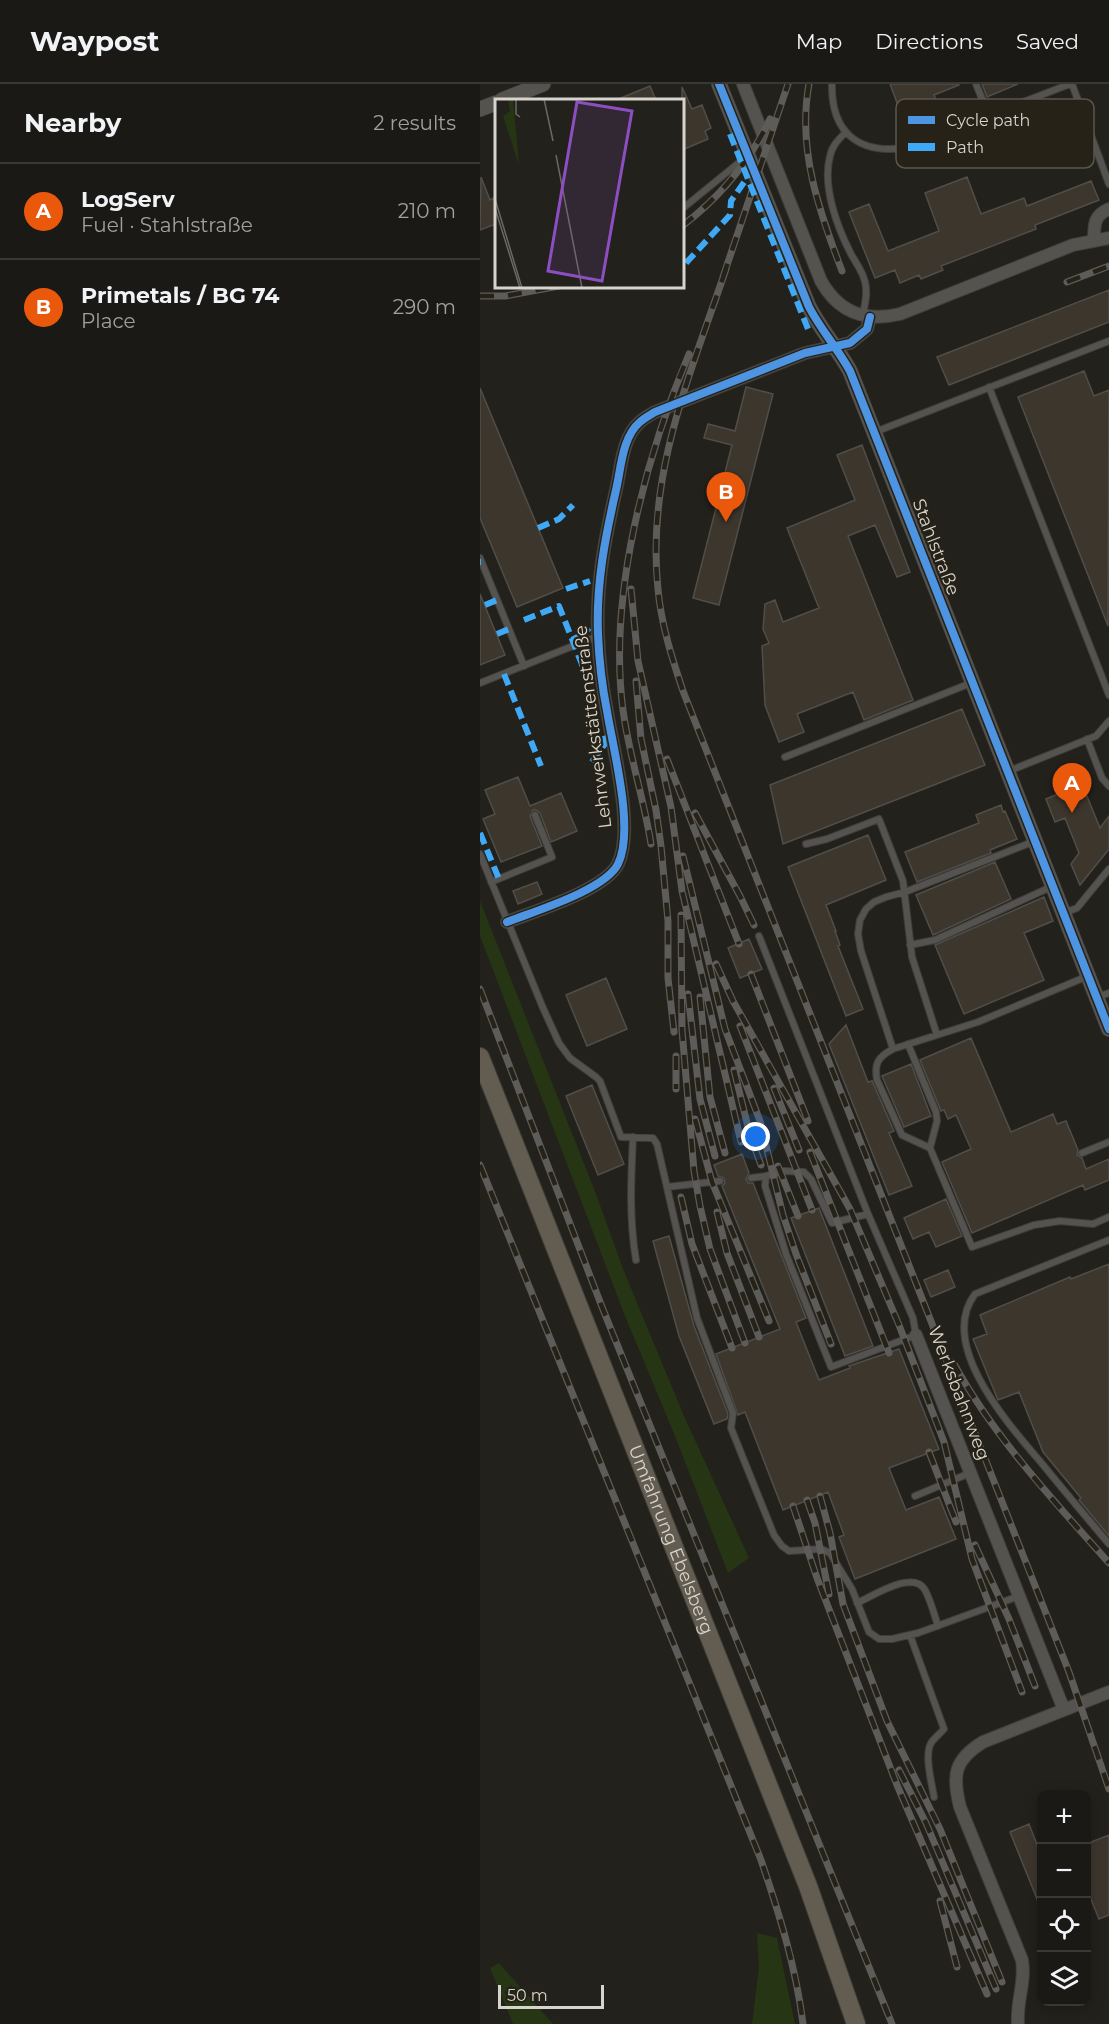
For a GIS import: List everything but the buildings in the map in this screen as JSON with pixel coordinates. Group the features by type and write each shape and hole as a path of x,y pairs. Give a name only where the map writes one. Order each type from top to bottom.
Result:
{"main road":[{"name":"Umfahrung Ebelsberg","path":"480,1057 808,1886 856,2024"}],"street":[{"path":"505,99 543,84"},
{"name":"Stahlstraße","path":"720,84 809,308 850,371 1088,976 1103,995 1109,1029"},
{"path":"743,84 821,281 828,293 839,304 866,316 884,318 900,314 1072,245 1109,238"},
{"path":"480,110 495,103"},
{"path":"1094,240 1096,220 1099,214 1109,208"},
{"name":"Lehrwerkstättenstraße","path":"507,922 597,885 618,865 623,850 621,792 607,711 598,636 598,577 624,454 634,428 640,421 655,412 805,352 850,343 867,329 866,316"},
{"name":"Werksbahnweg","path":"916,1335 1064,1710"},
{"path":"1018,2024 1017,2010 1024,1974 1022,1960 960,1807 956,1793 957,1767 971,1749 983,1742 1109,1692"}],"lane":[{"path":"832,84 833,105 838,122 845,133 859,143 872,148 896,149"},
{"path":"976,84 982,99"},
{"path":"1033,99 1071,84 1077,99"},
{"path":"845,133 837,141 829,156 829,181 836,216 866,283 866,316"},
{"path":"1094,145 1109,184"},
{"path":"684,208 748,156"},
{"path":"874,432 1109,341"},
{"path":"989,387 1109,696"},
{"path":"480,558 524,666"},
{"path":"480,683 598,636"},
{"path":"785,757 973,682"},
{"path":"1008,771 1096,736 1109,721"},
{"path":"1087,739 1102,778 1109,786"},
{"path":"491,882 552,857 535,815"},
{"path":"806,844 879,819 905,892 912,957 937,1035"},
{"path":"892,1049 861,951 858,934 860,920 866,909 874,902 886,897 905,892 1035,841"},
{"path":"480,854 559,1043 570,1058 600,1081 621,1137 653,1138 657,1144 697,1318 733,1413 731,1428 774,1535 789,1551 821,1549 830,1553 852,1589 869,1632 879,1639 892,1640 910,1635 1019,1596"},
{"path":"1064,913 1077,909 1109,869"},
{"path":"910,945 935,940 1053,886"},
{"name":"Werksbahnweg","path":"759,936 868,1214 913,1318 916,1335"},
{"path":"930,1148 902,1135 877,1080 877,1061 882,1055 892,1049 978,1022 1088,976"},
{"path":"908,1044 936,1112 936,1128 930,1148 972,1247 1034,1225 1060,1221 1094,1224 1109,1217"},
{"path":"633,1137 630,1206 636,1260"},
{"path":"1082,1153 1109,1142"},
{"path":"751,1178 784,1171 804,1172 811,1179 832,1222 868,1214"},
{"path":"766,1176 765,1186 786,1254 831,1367 916,1335"},
{"path":"667,1187 720,1181"},
{"path":"1109,1240 975,1294 969,1302 965,1316 965,1331 967,1347 974,1368 990,1397 1007,1421 1109,1544"},
{"path":"915,1496 970,1473"},
{"path":"857,1603 902,1582 918,1581 924,1588 938,1626"},
{"path":"910,1635 944,1729 932,1741 929,1748 934,1797"}],"green space":[{"path":"480,901 596,1194 623,1269 684,1416 749,1558 728,1573 625,1316 480,936"},
{"path":"757,1933 777,1938 795,2024 752,2024 759,1967"},
{"path":"499,1963 553,2024 513,2024 490,1968"}],"railway":[{"path":"723,277 788,84"},
{"path":"809,84 806,132 812,179 825,226 842,271"},
{"path":"684,224 709,203 732,178 753,150 770,119"},
{"path":"1067,282 1109,266"},
{"path":"726,269 674,426 658,506 656,547 658,589 668,641 683,691 1069,1672 1109,1789"},
{"path":"480,296 505,296 548,288"},
{"path":"651,844 623,710 620,667 621,621 626,575 645,483 658,438 689,354"},
{"path":"631,589 638,661 671,807 682,891 741,1142"},
{"path":"636,681 641,739 661,846 668,921 668,978 674,1032"},
{"path":"667,759 739,944"},
{"path":"695,813 754,925"},
{"path":"683,856 725,1029 760,1121 783,1215 796,1254 831,1344"},
{"path":"681,915 682,1030 694,1171 710,1249 745,1343"},
{"path":"716,964 733,1001 850,1209 899,1325 944,1442 972,1559 1022,1692"},
{"path":"751,974 808,1121"},
{"path":"480,989 602,1307 892,2024"},
{"path":"688,994 700,1099 715,1156"},
{"path":"700,997 710,1097 725,1153"},
{"path":"740,1026 812,1210"},
{"path":"676,1056 676,1089"},
{"path":"734,1070 750,1135 761,1165"},
{"path":"774,1088 799,1150"},
{"path":"695,1119 712,1182 769,1321"},
{"path":"810,1152 889,1353"},
{"path":"480,1165 761,1860 786,1940 803,2024"},
{"path":"778,1166 798,1216"},
{"path":"681,1197 692,1244 732,1348"},
{"path":"717,1212 727,1253 759,1337"},
{"path":"953,1362 1005,1442 1109,1563"},
{"path":"929,1452 956,1522"},
{"path":"820,1496 830,1533 843,1604 887,1721 940,1829 1002,1982"},
{"path":"807,1500 815,1523 829,1594"},
{"path":"793,1506 817,1578 897,1785 987,1994"},
{"path":"975,1545 1009,1619 1035,1686"},
{"path":"899,1770 926,1823 996,1989"},
{"path":"940,1901 957,1967"}],"marked path":[{"path":"730,134 810,334"},
{"path":"686,263 730,215 731,201 747,178"},
{"path":"538,528 559,519 573,505"},
{"path":"566,589 590,581"},
{"path":"485,605 497,600"},
{"path":"524,620 559,606 583,667"},
{"path":"572,640 589,628"},
{"path":"497,634 509,629"},
{"path":"504,674 541,766"},
{"path":"592,762 604,745 602,733"},
{"path":"480,833 499,879"}],"cycle path":[{"path":"719,84 809,307 850,371 1109,1029"},
{"path":"507,922 585,891 611,874 618,864 623,849 624,810 602,682 598,615 605,543 623,454 629,436 640,422 655,412 805,353 850,343 867,329 870,317"}],"place":[{"name":"Primetals / BG 74","path":"726,522"},
{"name":"LogServ","path":"1072,813"}]}
